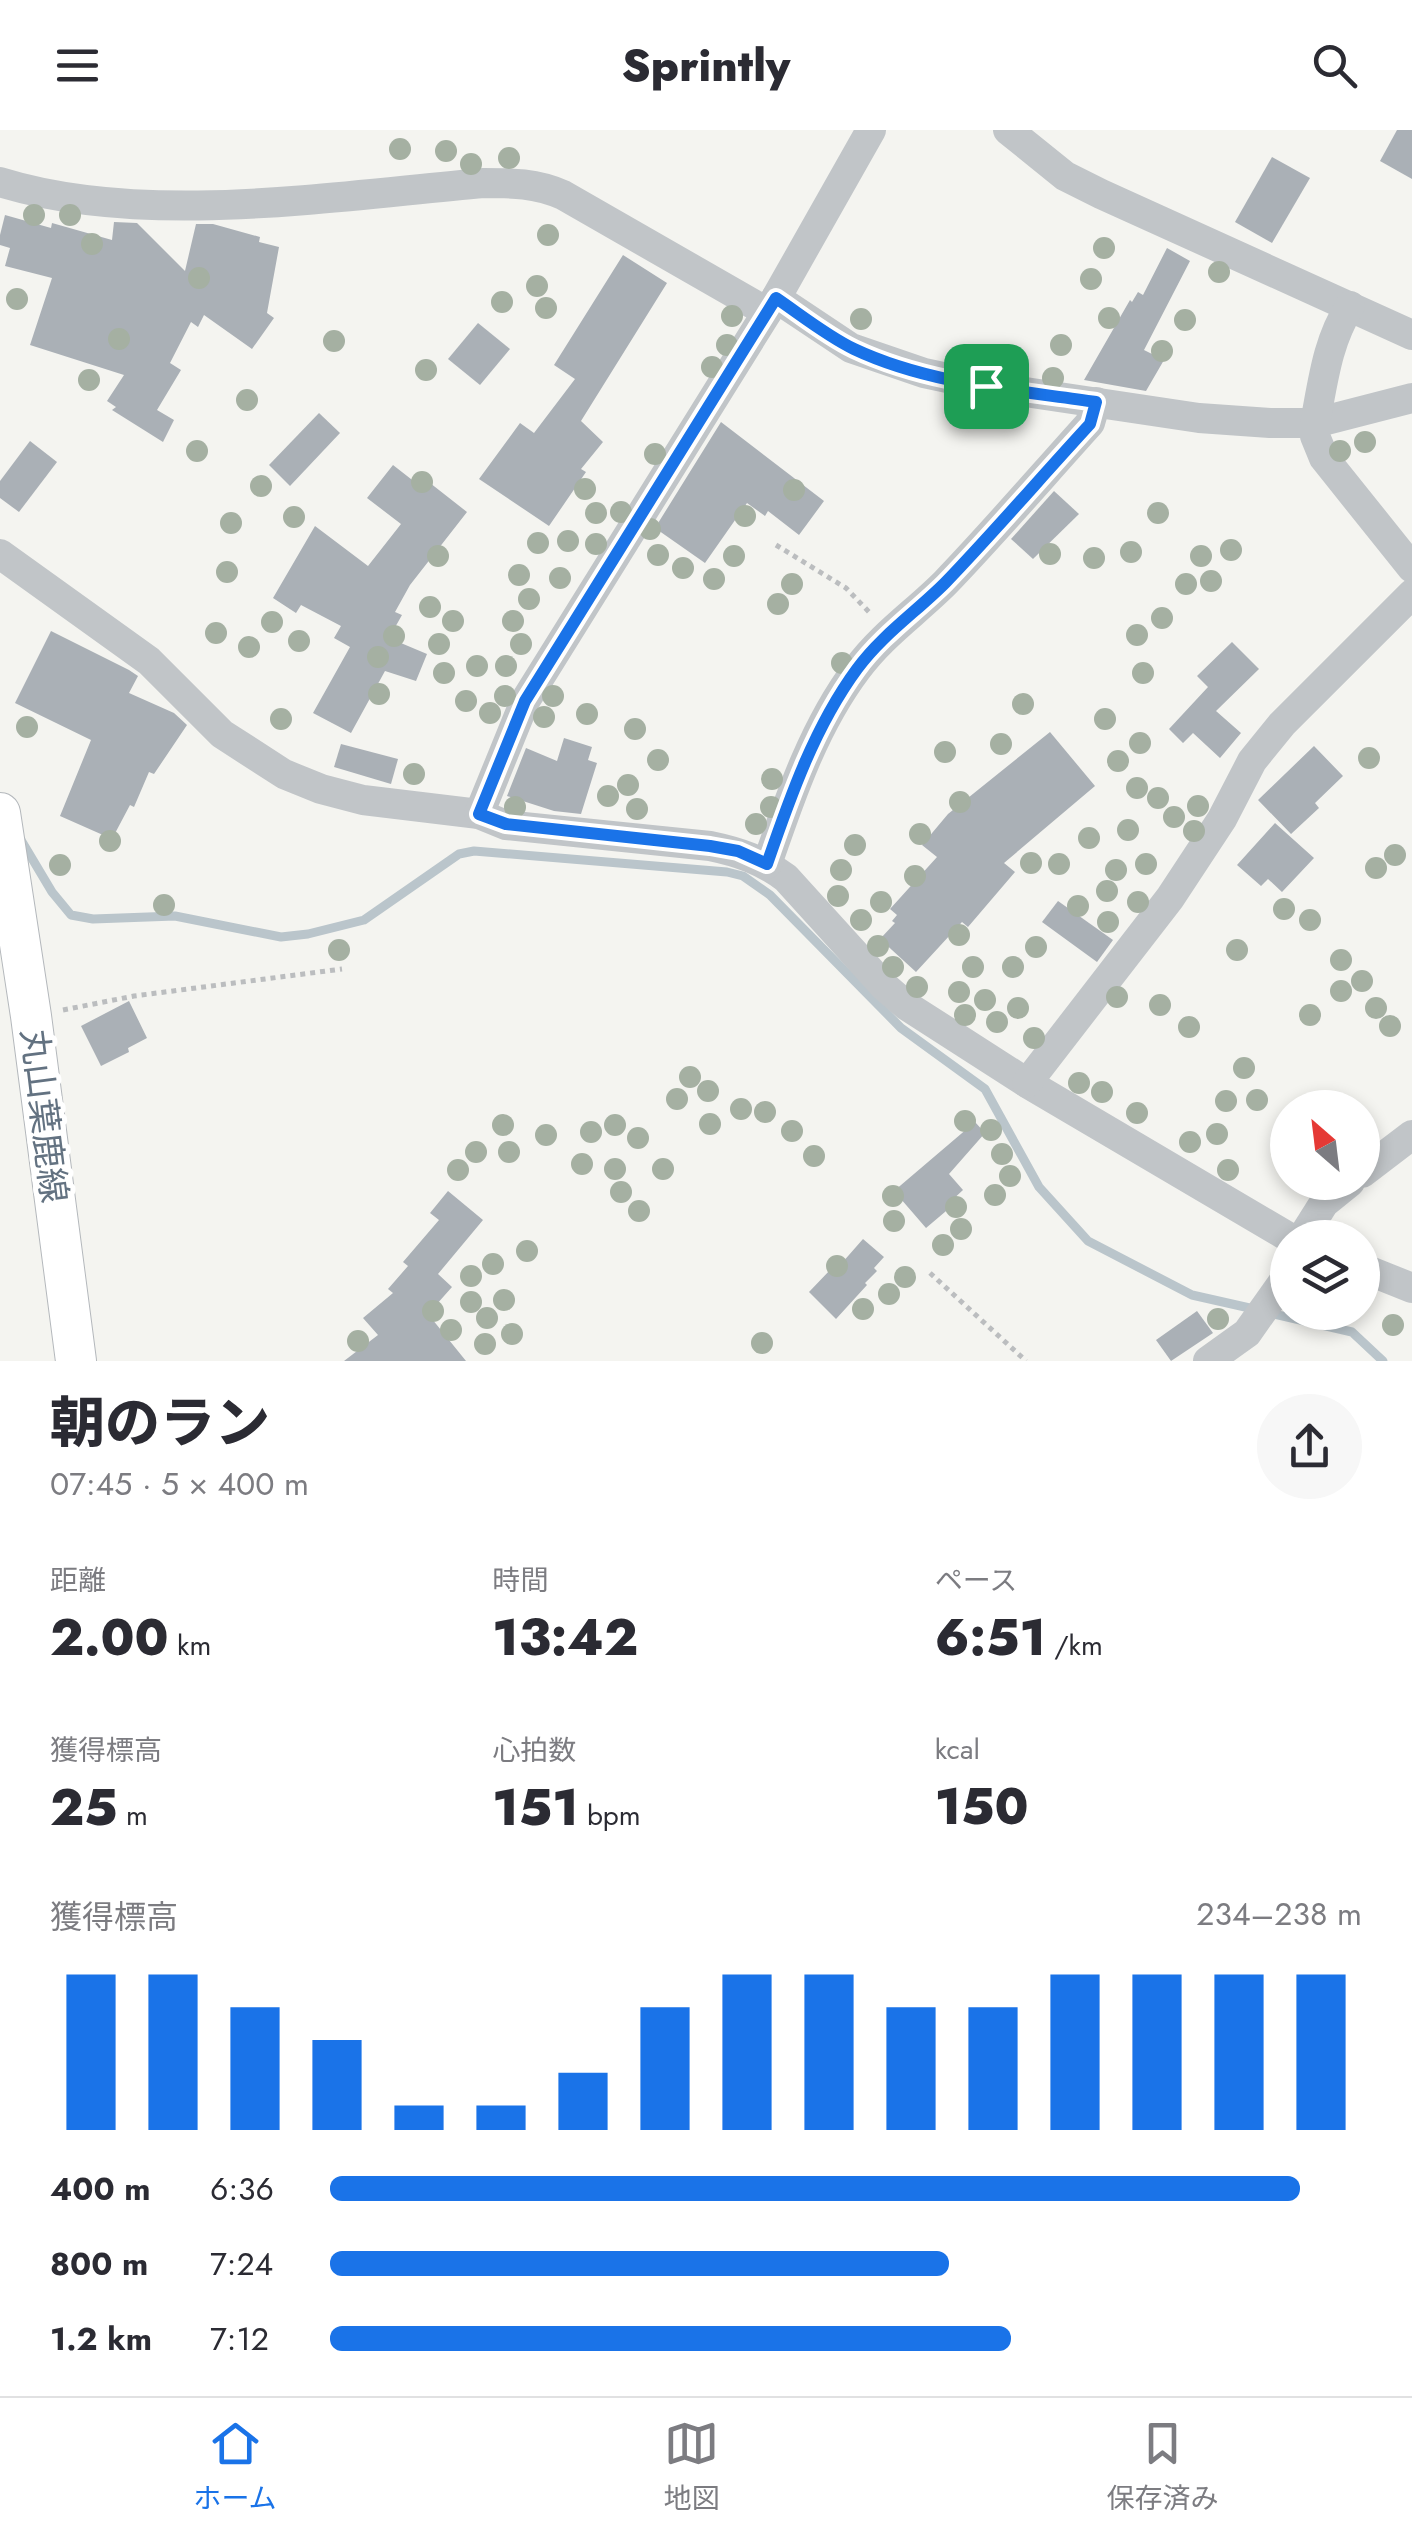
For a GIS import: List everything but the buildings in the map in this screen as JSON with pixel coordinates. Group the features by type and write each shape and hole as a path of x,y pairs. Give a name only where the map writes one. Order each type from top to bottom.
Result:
{"main road":[{"name":"丸山葉鹿線","path":"1,823 31,1016 76,1361"}],"street":[{"path":"479,814 525,701 771,305 871,130"},
{"path":"1008,130 1066,176 1412,334"},
{"path":"0,182 42,195 88,202 246,204 520,183 563,195 851,348 986,386 1199,418 1315,424 1412,398"},
{"path":"1350,306 1336,327 1330,346 1316,436 1324,458 1412,568"},
{"path":"767,864 793,790 830,712 856,669 888,632 942,586 1090,424 1096,402"},
{"path":"0,554 149,661 222,734 284,774 321,789 364,800 479,814 506,824 710,846 738,851 767,864 786,878 907,1006 1270,1226"},
{"path":"1027,1082 1170,898 1222,818 1252,760 1282,724 1412,594"},
{"path":"1380,1159 1412,1135"},
{"path":"1380,1275 1412,1288"},
{"path":"1208,1361 1247,1333 1270,1300"}],"path":[{"path":"776,545 846,588 888,632"},
{"path":"31,1016 134,996 342,969"},
{"path":"930,1274 1026,1361"}],"waterway":[{"path":"21,840 52,892 71,915 93,919 175,916 281,937 364,920 459,854 474,851 743,876 770,895 901,1028 985,1089 1039,1187 1088,1241 1192,1295 1254,1309"},
{"path":"1269,1313 1352,1332 1383,1361"}],"route":[{"path":"776,298 851,348 924,373 986,386 1096,402 1090,424 942,586 888,632 856,669 830,712 793,790 767,864 738,851 710,846 506,824 479,814 525,701 776,298"}]}
